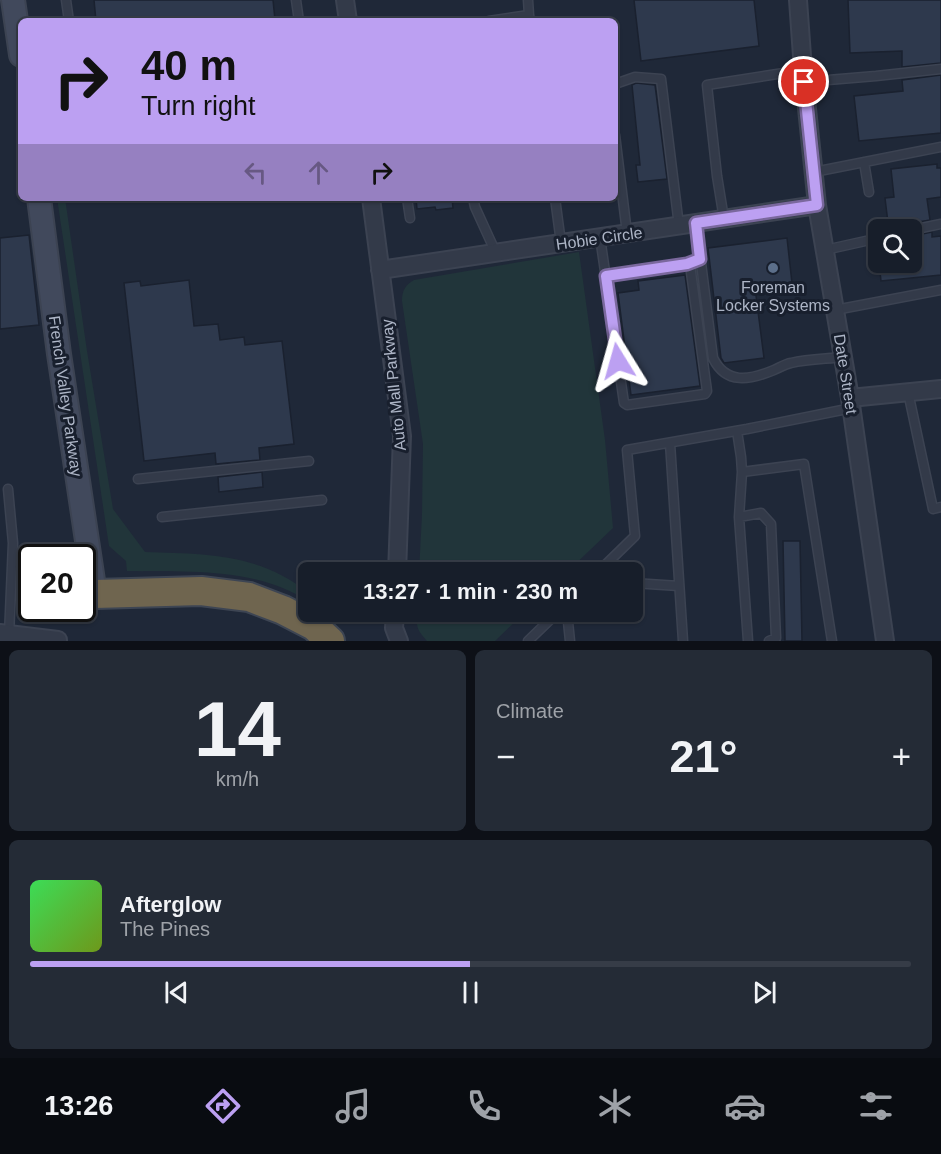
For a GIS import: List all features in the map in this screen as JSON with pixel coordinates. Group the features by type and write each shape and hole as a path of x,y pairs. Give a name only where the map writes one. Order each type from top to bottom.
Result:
{"highway":[{"path":"96,594 201,591 249,597 283,610 314,626 330,641"}],"main road":[{"path":"13,0 18,34"},
{"name":"French Valley Parkway","path":"39,201 87,544"}],"street":[{"path":"345,0 348,18"},
{"name":"Date Street","path":"798,0 803,76 817,205 851,403 885,641"},
{"name":"Auto Mall Parkway","path":"371,201 402,436 397,562"},
{"name":"Hobie Circle","path":"380,270 817,205"},
{"path":"851,403 908,392 941,389"},
{"path":"394,622 399,641"},
{"path":"5,634 58,640"}],"lane":[{"path":"66,0 69,18"},
{"path":"296,0 299,18"},
{"path":"528,0 529,18"},
{"path":"724,219 706,85 803,76 876,76 941,69"},
{"path":"618,83 635,77 661,79 688,224 700,259 713,358 717,368 727,375 739,378 756,377 789,363 843,357"},
{"path":"814,172 941,147"},
{"path":"618,160 627,233"},
{"path":"864,162 869,192"},
{"path":"407,201 410,218"},
{"path":"474,201 495,253"},
{"path":"555,201 561,243"},
{"path":"922,228 941,224"},
{"path":"600,237 624,403 627,405 706,393 691,267 687,264"},
{"path":"825,250 868,240"},
{"path":"606,276 687,264 700,259"},
{"path":"835,310 941,290"},
{"path":"908,392 933,509 941,507"},
{"path":"608,562 635,536 627,450 737,431 851,403"},
{"path":"737,431 742,472 740,517 748,641"},
{"path":"670,442 683,641"},
{"path":"138,479 309,461"},
{"path":"742,472 804,464 832,641"},
{"path":"5,634 14,543 8,489"},
{"path":"162,518 322,500"},
{"path":"740,517 761,513 771,524 776,638 770,641"},
{"path":"643,584 679,586"},
{"path":"528,641 548,622"},
{"path":"568,622 570,641"}],"green space":[{"path":"57,201 65,201 113,509 145,552 210,555 251,563 271,570 298,585 298,596 245,577 197,572 127,571 126,561 109,546"},
{"path":"579,252 605,440 613,528 577,562 420,562 423,444 402,301 405,289 414,280"},
{"path":"417,622 515,622 495,641 427,641 418,628"}],"building":[{"path":"94,0 273,0 275,18 96,18"},
{"path":"634,0 754,0 759,46 641,61"},
{"path":"848,0 941,0 941,63 902,67 902,51 850,53"},
{"path":"941,75 941,133 859,141 854,96 903,91 902,80"},
{"path":"636,83 655,85 667,179 638,182 636,165 640,165 632,85"},
{"path":"937,164 937,168 941,168 941,197 927,199 930,220 888,219 885,198 894,197 891,169"},
{"path":"416,201 452,201 453,208 417,209"},
{"path":"932,232 932,237 941,236 941,275 881,281 880,273 922,273 922,234"},
{"path":"29,235 39,325 0,329 0,238"},
{"path":"787,238 792,283 755,288 764,358 724,363 721,358 708,248"},
{"path":"685,275 700,386 631,395 618,293 639,290 638,281"},
{"path":"189,280 194,326 218,324 220,340 244,337 245,345 282,341 294,444 259,448 260,460 216,464 215,453 144,461 124,283 140,281 141,286"},
{"path":"262,472 263,487 219,492 218,477"},
{"path":"783,541 800,541 802,641 785,641"}],"place":[{"name":"Foreman Locker Systems","path":"773,268"}],"route":[{"path":"618,361 606,276 687,264 700,259 696,223 817,205 804,82"}]}
